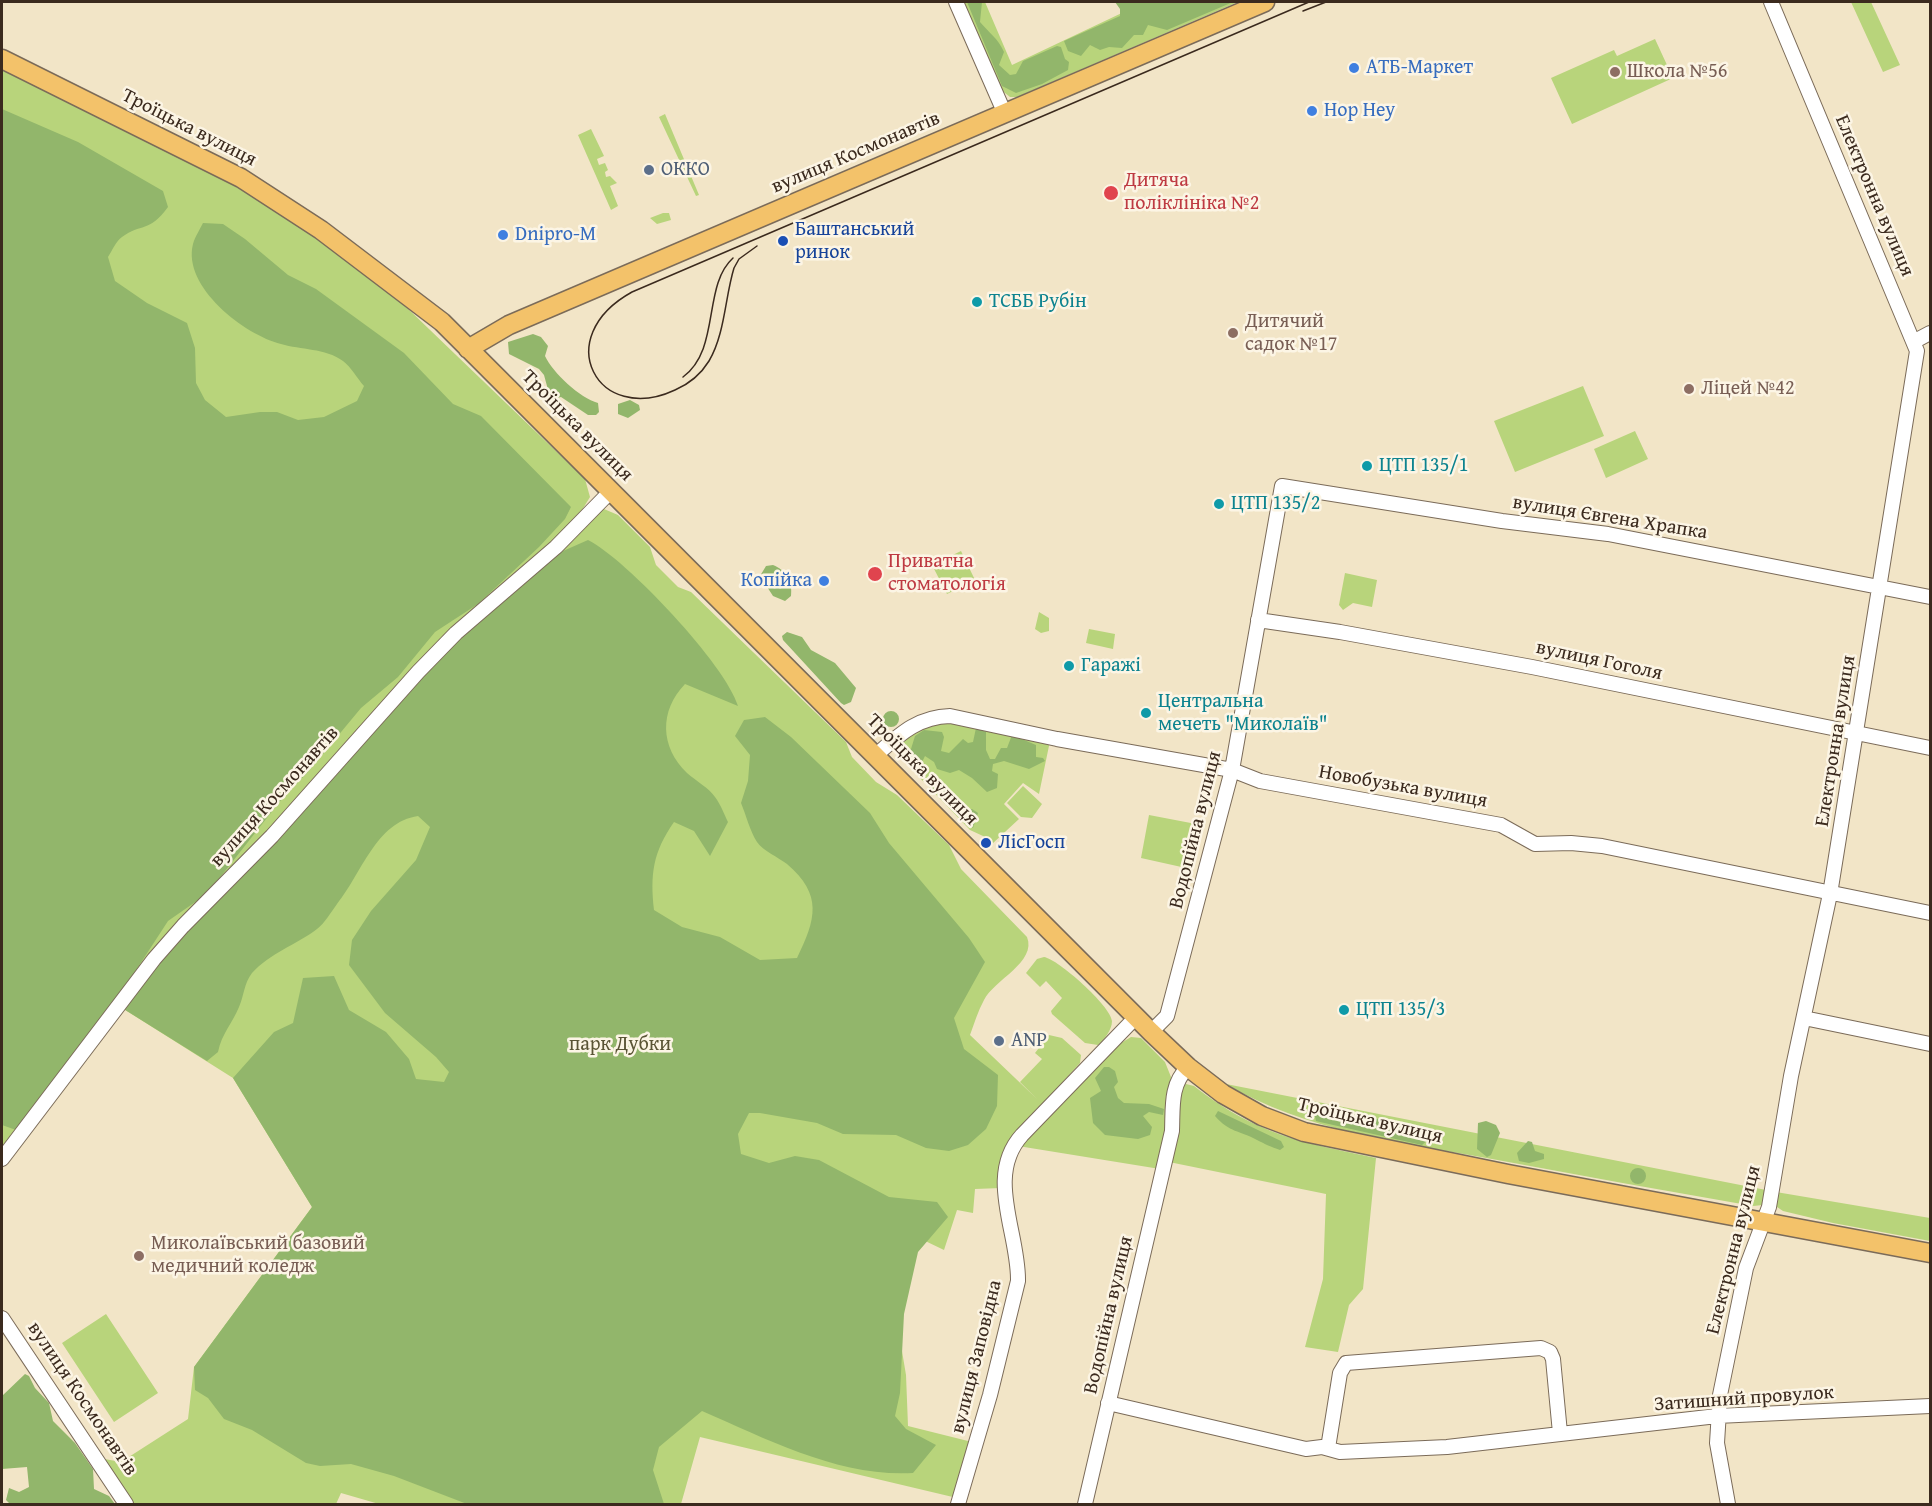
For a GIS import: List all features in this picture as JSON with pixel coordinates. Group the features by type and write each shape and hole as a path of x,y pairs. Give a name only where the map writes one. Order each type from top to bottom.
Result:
{"main road":[{"name":"вулиця Космонавтів","path":"468,349 509,325 1264,2"},
{"name":"Троїцька вулиця","path":"2,60 241,178 321,230 416,299 876,755 1151,1032 1188,1067 1245,1107 1304,1132 1437,1160 1930,1253"}],"street":[{"path":"956,2 1005,114"},
{"name":"Електронна вулиця","path":"1728,1504 1717,1443 1717,1416 1746,1268 1769,1207 1804,1018 1830,894 1916,362 1915,341 1771,2"},
{"path":"1915,341 1930,333"},
{"name":"вулиця Євгена Храпка","path":"1282,486 1502,521 1608,534 1930,597"},
{"name":"Водопійна вулиця","path":"1151,1032 1167,1016 1232,770 1282,486"},
{"name":"вулиця Космонавтів","path":"2,1159 154,959 183,926 272,836 417,672 456,633 556,547 611,491"},
{"name":"вулиця Гоголя","path":"1258,620 1340,632 1532,667 1930,748"},
{"name":"Новобузька вулиця","path":"876,755 911,726 933,717 950,716 1057,739 1232,770 1260,781 1501,825 1535,844 1571,843 1602,846 1930,913"},
{"name":"вулиця Заповідна","path":"958,1504 990,1395 1018,1281 1018,1262 1005,1188 1008,1155 1022,1135 1136,1017"},
{"path":"1804,1018 1930,1044"},
{"name":"Водопійна вулиця","path":"1085,1504 1172,1131 1175,1088 1179,1076 1188,1067"},
{"name":"вулиця Космонавтів","path":"2,1318 126,1504"},
{"path":"1328,1448 1342,1367 1353,1361 1546,1348 1553,1359 1556,1376 1560,1432"},
{"name":"Затишний провулок","path":"1108,1403 1306,1449 1328,1448 1340,1452 1401,1450 1717,1416 1930,1406"}],"green space":[{"path":"963,2 985,2 1012,65 1145,2 1238,2 1017,97 1010,97 1000,89"},
{"path":"967,2 982,2 980,22 1002,47 1004,52 999,65 1010,75 1016,74 1023,61 1057,46 1061,47 1065,59 1069,62 1068,70 1042,84 1016,93 1002,86"},
{"path":"1115,2 1233,2 1167,30 1148,25 1143,35 1134,35 1122,48 1109,47 1100,50 1090,45 1081,56 1068,51 1064,41 1120,16 1120,9"},
{"path":"1851,2 1871,2 1900,65 1883,72"},
{"path":"1655,39 1673,78 1572,124 1551,78 1614,50 1617,56"},
{"name":"парк Дубки","path":"2,70 236,185 275,209 353,264 403,304 585,479 590,497 579,515 604,509 618,515 650,547 656,565 678,587 691,592 846,742 852,757 876,782 897,795 949,845 961,869 1027,937 1026,955 984,1000 970,1035 1037,1099 1020,1082 1042,1059 1035,1053 1049,1035 1062,1038 1081,1055 1080,1063 1018,1132 1001,1188 975,1189 973,1213 957,1210 944,1250 919,1238 888,1267 906,1375 908,1426 972,1442 957,1498 700,1437 681,1504 379,1504 341,1493 336,1504 131,1504 99,1458 121,1462 188,1419 194,1367 312,1207 233,1078 122,1008 2,1149"},
{"path":"2,109 78,142 163,191 168,207 155,221 122,237 108,257 115,281 147,303 187,323 195,348 196,383 205,400 226,417 277,412 298,420 324,417 357,401 364,386 349,366 336,357 321,351 289,346 266,339 234,320 219,307 197,276 192,260 193,244 203,223 223,224 288,275 316,289 404,353 453,404 481,416 571,507 565,519 539,547 478,604 435,632 398,677 361,708 307,773 281,800 218,880 201,898 168,921 116,1001 16,1130 2,1125"},
{"path":"665,114 699,195 696,196 659,117"},
{"path":"591,129 604,156 597,159 599,165 605,163 608,170 605,172 606,177 610,176 617,183 610,186 618,206 611,210 578,135"},
{"path":"669,213 671,220 657,224 650,218"},
{"path":"533,334 541,337 548,346 545,356 561,377 583,396 598,403 599,412 596,415 588,415 561,397 553,399 550,397 544,375 539,369 509,354 508,342"},
{"path":"1583,386 1604,436 1515,472 1494,421"},
{"path":"630,400 639,405 640,410 628,418 618,414 618,404"},
{"path":"1635,431 1648,459 1606,478 1594,449"},
{"path":"588,540 626,568 673,615 715,665 730,688 738,706 685,684 671,706 666,729 672,752 687,773 712,794 728,822 710,856 694,831 674,822 657,854 652,885 654,910 682,927 720,937 760,960 797,958 812,919 811,897 799,875 757,842 741,803 748,781 750,755 735,736 744,720 765,717 791,737 870,813 889,843 969,938 985,962 954,1018 964,1049 998,1075 997,1106 986,1129 968,1145 949,1151 926,1148 896,1135 843,1134 817,1123 760,1113 749,1113 738,1134 741,1154 769,1163 795,1156 819,1160 889,1197 937,1202 948,1217 918,1252 904,1314 900,1393 895,1416 906,1429 936,1445 913,1473 885,1473 831,1463 779,1444 702,1411 659,1447 653,1470 664,1504 467,1504 394,1476 351,1464 320,1466 306,1463 252,1430 224,1419 208,1398 195,1390 194,1367 312,1207 233,1078 274,1032 293,1023 303,978 334,976 349,1010 386,1032 409,1059 416,1079 444,1082 449,1072 436,1057 385,1013 349,965 352,940 371,911 416,860 430,827 418,816 403,820 391,828 371,851 323,924 267,960 252,973 218,1052 207,1061 122,1008 186,929 277,840 422,675 459,638 554,555"},
{"path":"961,551 975,580 947,594 932,565"},
{"path":"773,565 782,570 790,581 791,596 785,601 773,596 760,576 766,566"},
{"path":"1345,573 1377,580 1372,607 1353,603 1343,610 1339,605"},
{"path":"1039,612 1049,618 1049,631 1041,633 1035,629"},
{"path":"1089,629 1115,634 1113,649 1086,643"},
{"path":"787,632 802,637 811,650 835,663 856,688 851,702 844,705 841,703 783,640 782,636"},
{"path":"888,711 894,711 899,719 897,725 888,727 883,722 883,716"},
{"path":"943,720 1050,741 1039,794 1023,783 1004,804 1019,819 992,844 983,836 970,830 896,753 908,735"},
{"path":"976,728 986,732 986,750 990,759 995,759 1001,748 1007,748 1012,735 1036,745 1036,757 1043,758 1045,761 1029,769 1004,761 993,764 992,771 998,774 997,788 987,792 959,770 950,773 937,769 934,762 925,756 922,762 927,770 923,778 904,760 904,754 911,749 915,736 924,730 942,732 944,737 941,751 949,753 963,739 968,743 973,742"},
{"path":"937,783 945,787 949,796 946,801 931,789 933,784"},
{"path":"1023,786 1042,804 1032,818 1021,817 1007,803"},
{"path":"962,809 972,809 978,813 973,828 960,819 959,812"},
{"path":"1149,815 1196,824 1186,868 1141,858"},
{"path":"1044,957 1083,984 1109,1014 1112,1021 1111,1028 1098,1045 1085,1043 1052,1014 1051,1011 1062,998 1046,981 1040,987 1026,973 1037,959"},
{"path":"1131,1037 1141,1038 1165,1062 1171,1077 1169,1119 1160,1169 1018,1146 1121,1043"},
{"path":"1104,1067 1115,1071 1118,1082 1114,1087 1118,1098 1124,1103 1149,1104 1164,1109 1163,1115 1149,1112 1143,1116 1152,1127 1150,1135 1138,1139 1105,1135 1093,1123 1090,1098 1101,1091 1095,1078"},
{"path":"1186,1084 1194,1086 1238,1116 1259,1126 1302,1141 1376,1158 1363,1289 1349,1305 1338,1352 1305,1347 1323,1279 1326,1194 1169,1162 1181,1087"},
{"path":"1226,1084 1766,1190 1763,1205 1753,1206 1390,1141 1321,1124 1288,1113"},
{"path":"1320,1107 1422,1128 1430,1138 1422,1145 1316,1121 1314,1112"},
{"path":"1218,1111 1281,1141 1284,1147 1280,1150 1271,1147 1230,1128 1215,1116"},
{"path":"1486,1121 1496,1125 1500,1133 1491,1155 1487,1157 1477,1149 1478,1123"},
{"path":"1528,1141 1532,1142 1535,1151 1544,1154 1544,1159 1529,1163 1519,1161 1517,1153"},
{"path":"1638,1168 1644,1170 1646,1176 1644,1182 1638,1184 1632,1182 1630,1176 1632,1170"},
{"path":"1776,1192 1930,1218 1930,1241 1783,1211 1777,1207"},
{"path":"106,1314 158,1393 114,1422 62,1343"},
{"path":"25,1374 29,1376 35,1388 49,1403 53,1421 75,1443 93,1469 94,1489 109,1496 115,1504 10,1504 6,1500 9,1488 19,1492 29,1487 27,1467 2,1469 2,1396"}],"tram line":[{"path":"757,246 739,259 734,268 722,327 714,350 706,366 690,382 675,390 648,398 624,396 606,387 594,372 589,353 593,332 607,311 632,292 1309,2"},
{"path":"1303,11 1326,2"},
{"path":"683,377 695,365 702,351 717,284 733,258"}],"place":[{"name":"АТБ-Маркет","path":"1354,68"},
{"name":"Школа №56","path":"1615,72"},
{"name":"Hop Hey","path":"1312,111"},
{"name":"ОККО","path":"649,170"},
{"name":"Дитяча поліклініка №2","path":"1111,193"},
{"name":"Dnipro-M","path":"503,235"},
{"name":"Баштанський ринок","path":"783,241"},
{"name":"ТСББ Рубін","path":"977,302"},
{"name":"Дитячий садок №17","path":"1233,333"},
{"name":"Ліцей №42","path":"1689,389"},
{"name":"ЦТП 135/1","path":"1367,466"},
{"name":"ЦТП 135/2","path":"1219,504"},
{"name":"Приватна стоматологія","path":"875,574"},
{"name":"Копійка","path":"824,581"},
{"name":"Гаражі","path":"1069,666"},
{"name":"Центральна мечеть \"Миколаїв\"","path":"1146,713"},
{"name":"ЛісГосп","path":"986,843"},
{"name":"ЦТП 135/3","path":"1344,1010"},
{"name":"ANP","path":"999,1041"},
{"name":"Миколаївський базовий медичний коледж","path":"139,1256"}]}
